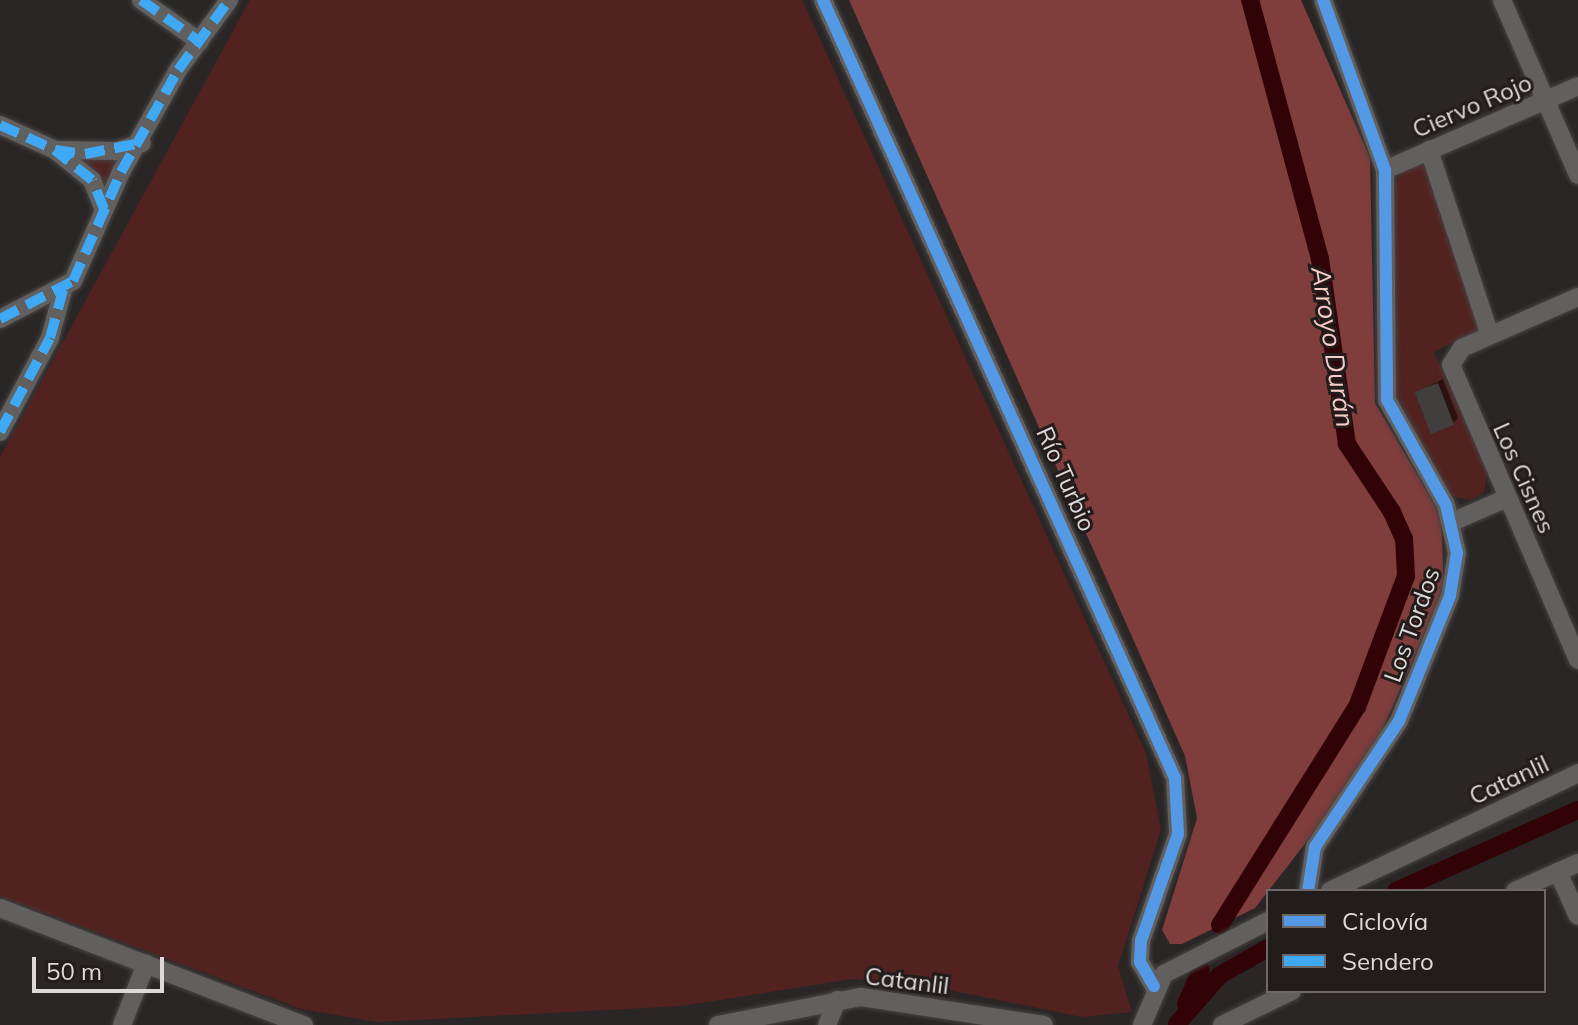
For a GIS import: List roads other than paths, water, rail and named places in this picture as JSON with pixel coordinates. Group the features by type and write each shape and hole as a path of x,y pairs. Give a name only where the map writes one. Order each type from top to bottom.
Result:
{"street":[{"path":"141,0 200,42"},
{"path":"0,432 50,338 63,290 84,264 104,210 200,42 229,0"},
{"name":"Río Turbio","path":"823,0 1175,778 1178,834 1140,952 1154,986"},
{"path":"1323,0 1385,170"},
{"path":"1502,0 1578,175"},
{"name":"Ciervo Rojo","path":"1385,170 1578,86"},
{"path":"0,125 55,150 92,180 104,210"},
{"path":"55,150 116,151 144,142"},
{"path":"1429,150 1490,335 1578,297"},
{"name":"Los Tordos","path":"1308,889 1311,856 1386,747 1450,596 1457,567 1452,522 1385,389 1385,170"},
{"path":"0,319 63,290"},
{"name":"Los Cisnes","path":"1490,335 1452,359 1507,498 1578,660"},
{"path":"1452,522 1507,498"},
{"name":"Catanlil","path":"1334,889 1578,773"},
{"path":"1520,889 1578,863"},
{"path":"1558,872 1578,916"},
{"path":"0,908 304,1025"},
{"path":"1142,1025 1154,986 1191,957 1266,922"},
{"path":"122,1025 146,964"},
{"path":"1222,1025 1288,993"},
{"name":"Catanlil","path":"718,1025 837,1000 872,997 1044,1025"},
{"path":"827,1025 837,1000"},
{"path":"799,1025 806,1007"}],"waterway":[{"name":"Arroyo Durán","path":"1220,925 1357,707 1406,576 1404,539 1392,512 1347,444 1320,259 1250,0"},
{"path":"1400,889 1578,810"},
{"path":"1177,1024 1220,975 1266,949"},
{"name":"Arroyo Durán","path":"1186,1004 1201,970"}]}
